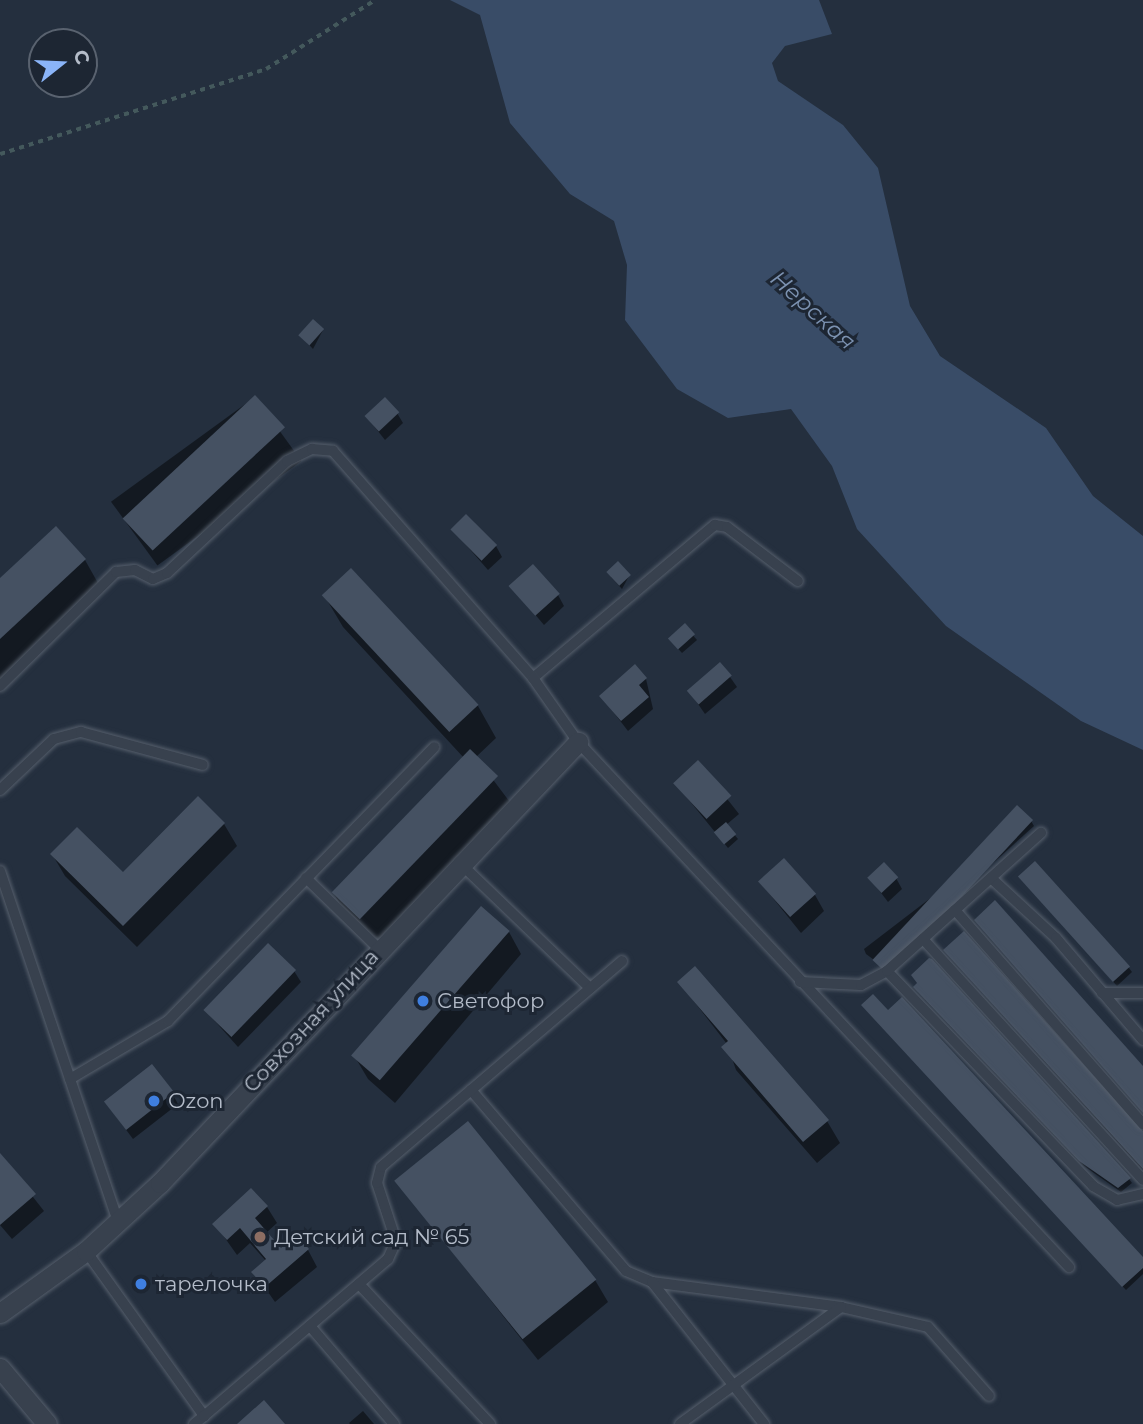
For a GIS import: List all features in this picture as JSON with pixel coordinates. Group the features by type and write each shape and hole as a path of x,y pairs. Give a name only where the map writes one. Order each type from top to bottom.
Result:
{"street":[{"name":"Совхозная улица","path":"0,1313 86,1251 117,1219 160,1183 458,862 578,742"},
{"path":"0,1368 47,1424"}],"lane":[{"path":"0,686 116,572 135,570 153,579 167,573 287,461 312,449 333,451 533,678 578,742 1069,1267"},
{"path":"533,678 715,525 727,527 798,581"},
{"path":"0,790 54,739 81,733 202,765"},
{"path":"70,1079 169,1021 434,747"},
{"path":"800,982 861,985 887,971 1041,833"},
{"path":"458,862 590,988"},
{"path":"0,872 117,1219"},
{"path":"306,878 378,948"},
{"path":"991,878 1102,993 1143,1040"},
{"path":"0,911 10,901"},
{"path":"955,910 1143,1124"},
{"path":"923,939 1143,1181"},
{"path":"194,1424 388,1259 396,1241 377,1183 380,1167 622,961"},
{"path":"887,971 1093,1186 1117,1200 1141,1199"},
{"path":"1102,993 1143,993"},
{"path":"471,1090 626,1271 652,1282 841,1307 928,1327 989,1395"},
{"path":"86,1251 204,1416"},
{"path":"652,1282 764,1424"},
{"path":"359,1284 490,1424"},
{"path":"680,1424 737,1388 841,1307"},
{"path":"310,1326 394,1424"}],"path":[{"path":"0,154 266,69 375,0"}],"water":[{"name":"Нерская","path":"450,0 819,0 832,34 785,46 772,63 778,81 843,125 878,168 910,306 940,356 1046,428 1093,496 1143,536 1143,750 1081,721 946,626 857,529 832,466 791,409 728,418 677,389 625,320 627,265 614,221 570,194 510,123 480,15"}],"building":[{"path":"313,319 324,329 309,345 298,335"},
{"path":"255,395 285,427 153,551 123,518"},
{"path":"385,397 399,412 379,431 365,416"},
{"path":"466,514 497,545 482,561 450,530"},
{"path":"56,526 86,559 0,639 0,578"},
{"path":"618,561 631,575 619,586 606,572"},
{"path":"533,564 560,594 535,616 508,586"},
{"path":"351,568 479,705 449,732 322,595"},
{"path":"685,623 695,634 678,650 668,638"},
{"path":"720,662 732,676 699,704 687,691"},
{"path":"635,664 647,678 639,685 649,697 621,721 599,696"},
{"path":"470,749 498,776 360,919 332,892"},
{"path":"698,760 731,796 707,819 673,783"},
{"path":"198,796 225,823 123,926 50,854 77,827 123,872"},
{"path":"1017,805 1033,820 889,975 872,960"},
{"path":"726,822 736,834 724,845 714,832"},
{"path":"784,858 816,894 790,917 758,881"},
{"path":"1035,861 1130,967 1113,982 1018,876"},
{"path":"884,862 898,877 882,893 867,878"},
{"path":"995,900 1143,1066 1143,1113 974,920"},
{"path":"481,906 510,931 380,1080 351,1055"},
{"path":"964,931 1143,1131 1143,1169 943,950"},
{"path":"268,943 296,970 231,1037 203,1010"},
{"path":"929,958 1131,1178 1118,1188 1079,1161 913,987 917,983 911,975"},
{"path":"695,966 829,1120 803,1142 721,1047 728,1041 677,982"},
{"path":"873,994 888,1010 902,997 1143,1257 1143,1268 1122,1287 861,1005"},
{"path":"152,1064 174,1092 126,1130 104,1102"},
{"path":"468,1121 596,1280 523,1339 394,1181"},
{"path":"0,1153 36,1194 0,1225"},
{"name":"Детский сад № 65","path":"251,1188 268,1206 255,1218 281,1248 296,1234 309,1249 265,1287 251,1272 266,1259 240,1228 227,1240 212,1224"},
{"path":"264,1400 285,1424 237,1424"}],"place":[{"name":"Светофор","path":"423,1001"},
{"name":"Ozon","path":"154,1101"},
{"name":"Детский сад № 65","path":"260,1237"},
{"name":"тарелочка","path":"141,1284"}]}
